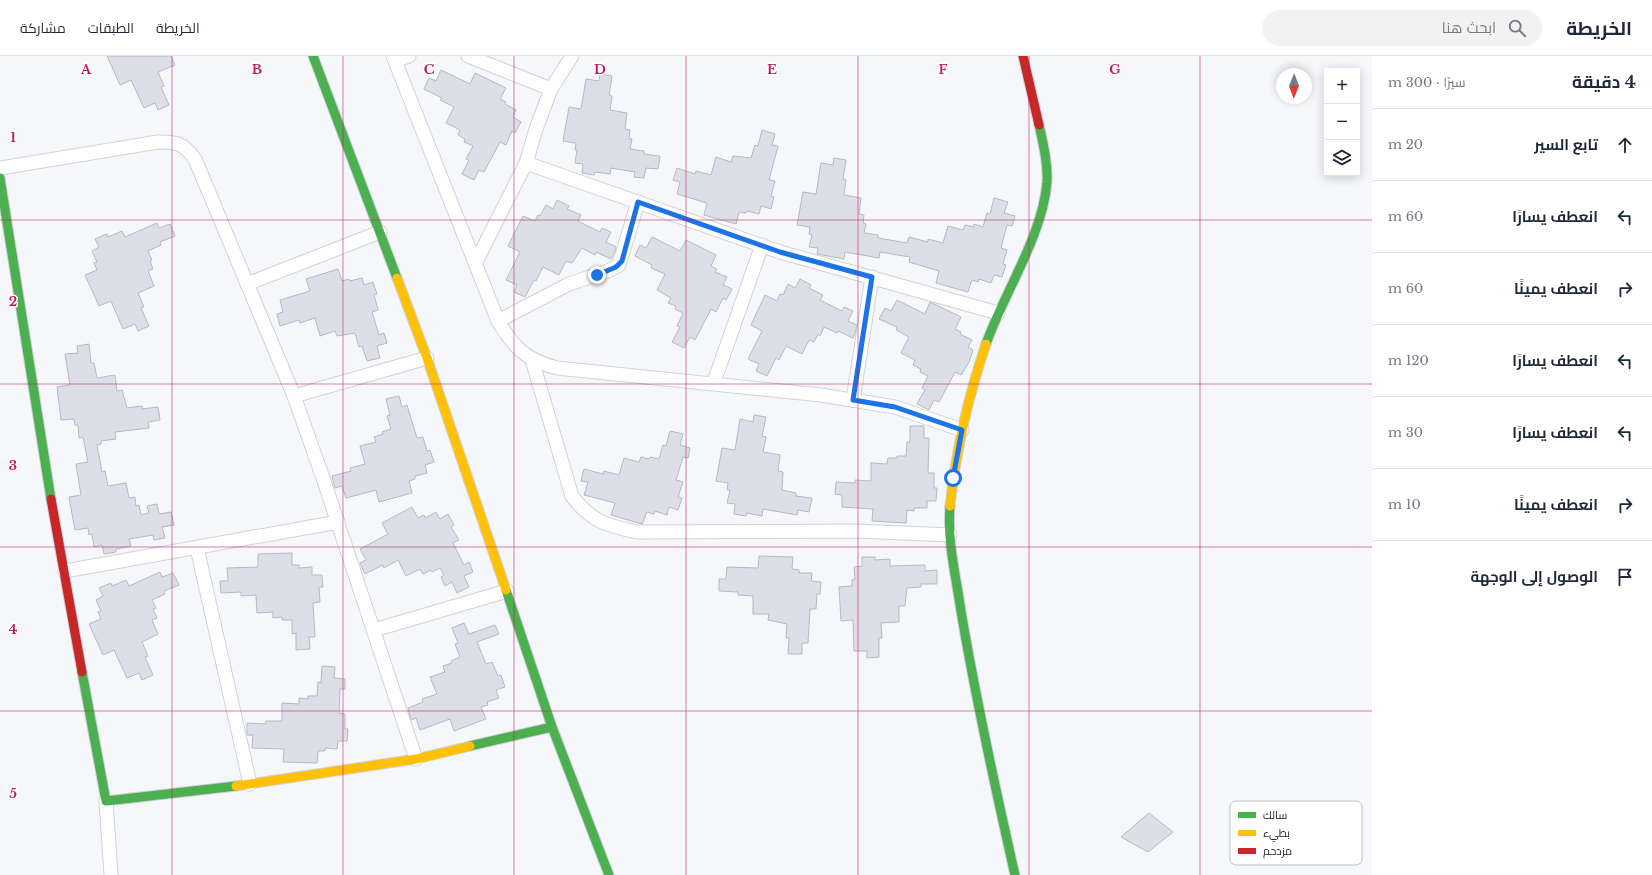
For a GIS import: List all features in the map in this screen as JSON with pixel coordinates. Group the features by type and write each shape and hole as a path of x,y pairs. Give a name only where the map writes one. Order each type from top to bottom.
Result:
{"street":[{"path":"312,56 427,358 552,727 609,875"},
{"path":"409,56 394,59 498,320 518,350 532,360 557,368 714,382 821,394 895,407 962,430"},
{"path":"468,56 551,89"},
{"path":"476,262 526,164 536,129 551,89 572,56"},
{"path":"1015,875 970,668 950,535 949,510 952,484 962,430 980,358 998,312 1044,207 1047,181 1045,158 1023,56"},
{"path":"0,168 158,142 176,142 187,148 195,159 294,396 338,522 416,759"},
{"path":"526,164 762,245 998,312"},
{"path":"0,178 16,287 106,801 111,875"},
{"path":"498,320 569,284 610,270 619,265 638,202"},
{"path":"247,284 380,232"},
{"path":"714,382 762,245"},
{"path":"853,400 872,277"},
{"path":"294,396 427,358"},
{"path":"532,360 572,496 580,508 592,517 610,526 637,532 856,531 950,535"},
{"path":"65,571 338,522"},
{"path":"197,548 250,784"},
{"path":"374,630 507,591"},
{"path":"106,801 250,784 416,759 552,727"}],"building":[{"path":"107,56 171,56 175,65 158,72 164,86 161,87 169,105 158,110 155,103 144,108 131,80 120,85"},
{"path":"441,70 470,84 475,73 506,88 500,99 506,102 505,104 516,110 513,117 521,122 515,133 512,131 506,145 500,142 484,172 479,170 474,180 462,174 469,160 466,159 473,146 464,142 465,139 458,135 460,130 446,123 454,107 440,100 442,98 424,89 429,78 436,81"},
{"path":"600,74 612,76 609,95 612,96 610,110 627,113 625,129 630,130 629,139 632,139 630,149 644,151 644,154 660,156 658,169 646,168 644,178 634,177 635,172 611,168 610,174 595,172 594,175 582,173 583,164 575,163 577,150 575,150 576,143 563,141 569,107 581,109 586,79 599,81"},
{"path":"762,130 775,134 772,145 778,146 769,180 775,181 771,196 774,197 771,209 761,206 759,214 747,211 746,213 739,212 736,224 704,215 707,203 677,194 680,182 673,180 677,168 695,174 696,171 711,175 716,157 731,162 733,156 751,158 755,145 758,146"},
{"path":"834,158 846,160 843,179 846,180 844,195 861,198 859,214 864,215 863,223 866,224 864,233 878,235 878,238 907,243 909,237 928,242 928,239 943,243 948,226 963,230 965,225 974,227 974,224 983,227 987,213 990,214 994,198 1008,202 1004,213 1015,216 1012,226 1007,225 1001,248 1007,250 1003,264 1006,265 1002,277 994,275 991,283 979,279 978,282 972,280 968,292 936,283 939,271 909,262 910,257 880,252 879,258 845,252 844,259 817,254 818,248 809,247 812,235 809,234 810,227 797,225 803,192 816,194 821,163 833,165"},
{"path":"557,200 569,206 567,209 581,215 578,221 600,232 602,228 611,232 606,242 616,247 615,251 611,259 596,252 595,255 582,248 572,263 566,261 559,275 543,267 536,281 534,280 525,297 514,292 517,285 506,280 520,252 508,246 523,216 535,221 538,215 540,216 546,205 553,209"},
{"path":"157,223 159,228 170,224 175,236 160,242 161,245 148,251 152,260 150,261 153,269 148,271 154,286 138,293 144,307 141,308 149,326 138,331 135,324 123,329 111,301 99,306 85,275 97,270 94,263 97,262 92,251 99,247 95,239 107,234 108,237 122,231 125,237"},
{"path":"652,237 680,251 686,240 716,255 711,266 717,269 715,272 727,277 723,285 732,289 726,300 723,298 716,312 711,309 695,340 690,337 684,348 672,342 680,327 677,326 683,313 675,309 676,306 668,303 671,298 657,290 665,274 651,268 652,265 635,256 640,245 646,248"},
{"path":"338,269 342,281 362,278 364,285 373,282 377,294 374,295 378,310 372,312 379,335 384,333 387,343 377,346 380,358 367,361 362,346 359,347 355,333 337,336 335,331 320,336 315,318 300,323 299,320 280,326 277,314 283,312 280,300 310,291 306,279"},
{"path":"800,279 811,285 809,288 823,295 820,300 842,311 844,307 853,311 848,321 857,325 855,334 853,338 838,331 837,333 824,327 820,336 818,334 814,342 809,340 802,354 786,346 779,360 776,358 767,376 756,371 759,364 748,359 762,331 751,325 765,295 777,301 780,294 783,295 788,284 795,288"},
{"path":"897,300 925,314 930,302 961,317 955,329 961,332 960,334 972,340 968,347 973,350 969,362 961,375 955,372 939,402 934,400 929,410 917,404 925,390 922,388 928,376 920,372 921,369 913,365 915,360 901,353 909,337 896,330 897,327 879,319 885,308 891,311"},
{"path":"89,344 91,363 94,363 97,378 115,375 117,391 122,390 127,408 142,406 142,409 158,407 160,420 148,422 149,428 115,432 116,439 101,441 101,444 97,445 102,472 105,471 108,486 126,483 129,498 135,497 136,506 139,505 141,515 149,513 147,506 157,504 159,514 171,512 174,525 162,527 165,538 154,540 153,535 129,539 131,546 116,549 116,552 104,554 102,545 94,547 92,534 89,535 88,528 75,530 69,497 81,495 76,464 88,462 83,437 79,438 78,425 75,425 74,419 61,420 57,387 70,385 65,354 78,353 77,346"},
{"path":"399,396 402,407 407,405 417,438 423,437 427,451 430,450 434,462 425,465 427,473 415,476 415,479 409,481 412,493 379,502 376,490 346,498 342,486 335,488 332,476 351,471 350,468 365,464 360,446 376,442 374,437 391,429 387,416 390,415 386,399"},
{"path":"754,415 766,417 762,436 766,437 763,452 780,455 778,471 783,472 782,490 796,493 796,496 812,498 809,512 798,510 797,515 763,509 762,516 747,513 746,516 734,514 735,504 727,503 730,490 727,490 728,483 716,481 722,448 735,450 740,419 753,422"},
{"path":"910,426 924,426 924,438 929,438 928,473 934,473 934,488 937,488 936,501 927,501 927,508 914,508 914,511 907,510 906,523 872,521 873,509 842,507 842,495 835,494 836,482 855,483 855,480 871,481 871,463 887,464 888,458 906,456 907,442 910,442"},
{"path":"670,431 683,434 680,445 690,448 688,458 683,457 676,480 683,482 678,497 682,498 678,510 669,507 667,515 655,511 654,514 647,512 642,524 611,515 615,503 584,495 588,482 581,481 584,469 603,474 604,471 619,475 624,458 639,462 641,457 659,459 663,445 666,446"},
{"path":"412,507 418,518 424,515 425,518 436,512 440,519 448,514 454,525 451,527 459,540 453,543 464,565 469,562 473,572 464,576 469,587 457,593 452,582 445,586 441,577 444,575 440,568 423,574 420,569 406,576 398,560 384,568 383,565 365,574 360,563 366,560 360,549 388,534 382,523"},
{"path":"292,553 292,565 299,565 299,568 312,567 312,575 322,575 323,587 319,587 320,602 313,603 315,637 309,637 310,649 296,650 296,633 292,634 292,620 282,620 282,617 273,618 273,612 257,613 256,595 241,596 241,592 221,593 220,581 228,581 227,568 258,567 258,554"},
{"path":"759,556 793,557 792,569 799,570 799,573 812,573 811,581 821,582 820,594 817,594 816,609 810,609 808,643 802,643 802,654 788,654 789,638 786,638 787,624 768,620 769,614 753,614 753,596 738,595 738,592 719,591 719,579 726,579 727,567 758,568"},
{"path":"862,557 875,557 875,560 890,559 890,566 925,565 925,571 937,570 937,584 921,584 921,587 907,588 905,606 899,606 899,622 881,623 882,638 879,638 879,657 867,658 867,651 854,651 853,620 841,621 839,587 852,586 852,580 855,579 854,567 862,566"},
{"path":"160,572 162,577 173,573 179,585 164,591 165,594 152,600 156,608 153,609 157,618 152,620 158,634 142,642 148,656 145,657 153,675 142,680 139,673 127,678 114,650 103,655 89,624 101,619 98,612 101,611 96,600 103,596 99,588 111,583 112,586 126,580 129,586"},
{"path":"464,623 469,634 495,625 499,634 477,642 486,664 492,662 498,676 501,675 505,687 496,690 499,698 487,702 488,705 481,707 486,719 454,731 450,719 420,730 416,718 411,720 408,708 423,702 422,699 437,694 430,677 445,672 443,666 452,663 451,661 460,657 455,644 458,643 452,628"},
{"path":"322,666 335,667 334,678 345,679 345,689 340,689 339,713 345,714 345,729 348,729 347,741 338,741 337,749 325,748 325,751 318,751 317,763 283,762 284,749 252,748 253,735 247,735 247,723 266,724 266,721 282,721 282,703 299,704 299,698 308,699 308,696 317,696 318,682 321,683"},
{"path":"1149,813 1173,832 1148,852 1121,837"}],"traffic: fast":[{"path":"313,56 397,278"},
{"path":"986,344 1031,243 1044,202 1047,182 1047,168 1039,125"},
{"path":"0,178 51,499"},
{"path":"950,506 949,519 951,546 967,644 986,743 1015,875"},
{"path":"506,590 552,727 609,875"},
{"path":"82,672 106,801 236,786"},
{"path":"470,746 552,727"}],"traffic: slow":[{"path":"397,278 427,358 506,590"},
{"path":"950,506 964,424 986,344"},
{"path":"236,786 416,759 470,746"}],"traffic: jam":[{"path":"1023,56 1039,125"},
{"path":"51,499 82,672"}],"route":[{"path":"597,275 616,267 622,261 638,202 780,252 872,277 853,400 895,407 962,430 953,478"}]}
